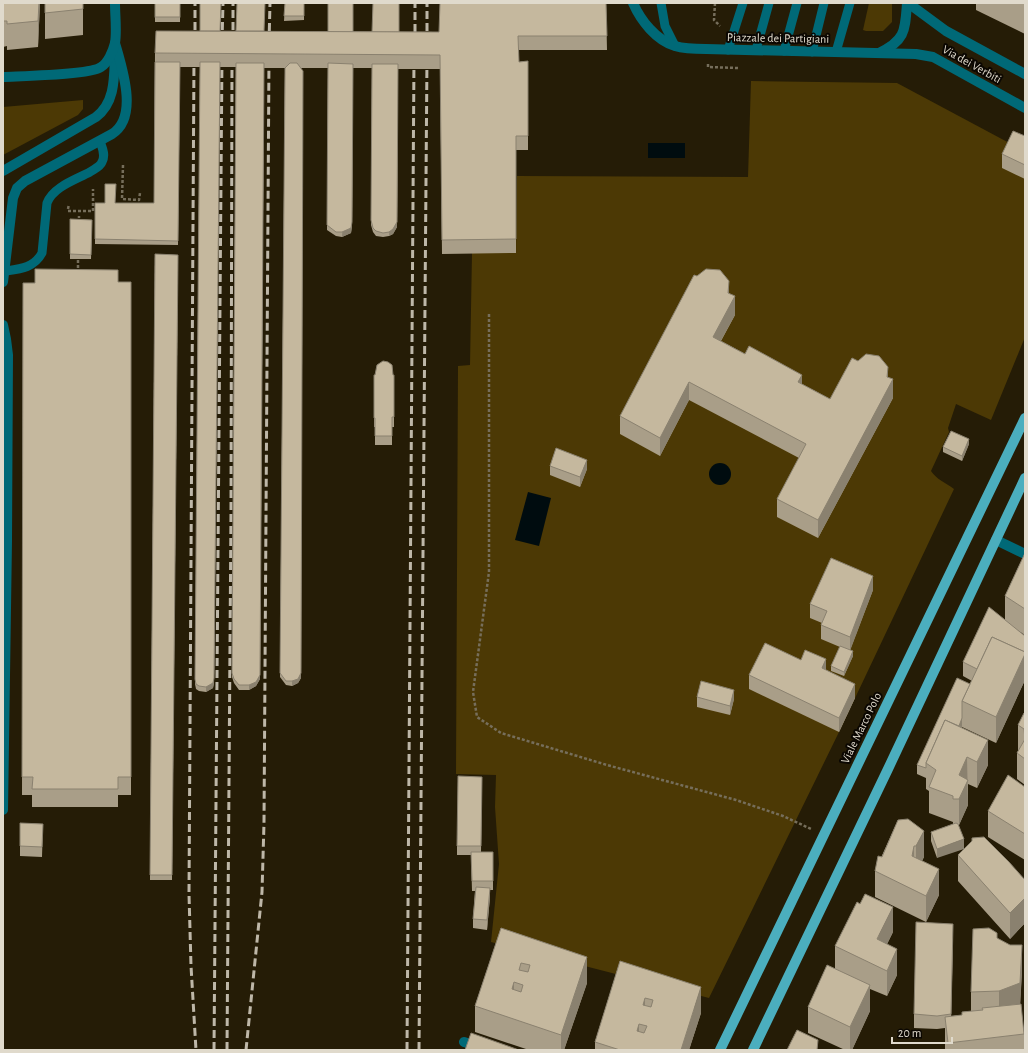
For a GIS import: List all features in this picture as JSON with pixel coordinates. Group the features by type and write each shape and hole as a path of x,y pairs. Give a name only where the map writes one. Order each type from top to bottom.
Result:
{"main road":[{"name":"Viale Marco Polo","path":"720,1050 1025,418"},
{"path":"753,1050 888,769 1025,478"}],"street":[{"path":"3,171 96,117 103,111 111,96 113,88 115,3"},
{"name":"Piazzale dei Partigiani","path":"633,3 639,15 654,33 660,39 675,46 685,48 728,50 879,53"},
{"path":"879,53 896,43 903,35 906,22 907,3"},
{"name":"Via dei Verbiti","path":"907,3 946,31 1025,74"},
{"path":"3,77 95,70 102,67 108,61 115,43"},
{"path":"3,282 12,203 17,188 25,181 112,134 118,129 124,118 127,97 126,87 115,43"},
{"name":"Via dei Verbiti","path":"879,53 916,54 933,58 1025,108"},
{"path":"3,325 7,343 8,371 3,810"},
{"path":"996,540 1025,554"},
{"path":"464,1042 489,1050"}],"lane":[{"path":"661,3 665,26 675,46"},
{"path":"728,50 743,3"},
{"path":"756,50 769,3"},
{"path":"784,51 797,3"},
{"path":"812,52 824,3"},
{"path":"836,52 850,3"},
{"path":"5,271 28,267 39,258 42,253 47,203 49,199 52,194 100,165 104,155 100,141"}],"path":[{"path":"715,3 714,20 720,26 725,23"},
{"path":"709,62 708,67 738,68"},
{"path":"123,165 122,199 139,200 140,192"},
{"path":"68,204 68,210 93,211 93,189"},
{"path":"79,216 79,230"},
{"path":"78,252 78,274"},
{"path":"489,314 489,572 473,692 478,717 501,733 607,765 736,800 783,816 824,835"}],"shaded area":[{"path":"869,3 892,3 892,22 883,31 863,30"},
{"path":"751,81 897,83 1013,145 1025,179 1025,337 991,420 956,404 948,428 949,432 931,471 938,479 954,489 839,732 709,998 491,942 499,864 495,807 496,775 456,774 458,366 470,365 472,253 516,253 517,176 748,177"},
{"path":"83,100 83,109 78,115 3,155 3,107"},
{"path":"648,143 685,143 685,158 648,158"},
{"path":"720,463 728,466 731,474 728,482 720,485 712,482 709,474 712,466"},
{"path":"528,492 551,498 539,546 515,540"}],"building":[{"path":"3,3 39,3 38,21 7,24 7,21 3,21"},
{"path":"45,3 83,3 83,9 45,13"},
{"path":"155,3 180,3 180,17 155,17"},
{"path":"200,3 221,3 220,31 200,31"},
{"path":"237,3 265,3 264,31 236,31"},
{"path":"285,3 304,3 304,16 284,16"},
{"path":"328,3 353,3 353,32 328,32"},
{"path":"373,3 399,3 399,32 372,32"},
{"path":"440,3 606,3 607,36 518,36 519,62 528,61 528,136 516,136 516,239 442,240 440,55 155,53 156,31 439,32"},
{"path":"155,62 180,62 178,241 95,239 95,203 105,203 105,184 116,184 115,203 154,203"},
{"path":"200,62 220,62 214,678 213,683 206,687 196,684 195,679"},
{"path":"236,63 264,63 260,675 256,682 249,685 239,685 234,679 232,673"},
{"path":"290,63 297,63 303,71 301,673 298,679 286,681 280,673 285,68"},
{"path":"328,63 353,64 352,222 351,228 342,232 336,232 327,225"},
{"path":"372,64 398,64 397,222 393,229 389,232 383,233 376,231 373,228 371,220"},
{"path":"1013,131 1025,136 1025,165 1002,154"},
{"path":"70,219 92,220 91,255 70,254"},
{"path":"155,254 178,255 172,875 150,875"},
{"path":"35,269 118,270 118,282 131,282 131,777 118,777 118,789 32,789 33,777 22,777 23,283 35,283"},
{"path":"706,269 720,270 729,281 728,293 735,296 713,337 745,354 749,346 802,375 798,382 830,399 852,358 858,361 866,354 879,356 888,367 887,377 893,379 818,520 777,499 806,444 689,382 660,438 620,416 694,275 697,276"},
{"path":"383,361 392,365 394,375 394,417 392,417 392,436 375,436 374,375 377,365"},
{"path":"951,431 969,439 962,456 943,447"},
{"path":"556,448 587,460 580,477 550,466"},
{"path":"1025,553 1025,609 1005,596"},
{"path":"831,558 873,576 850,637 821,625 827,611 810,604"},
{"path":"989,607 1025,636 1025,652 992,637 977,669 963,662"},
{"path":"992,637 1025,652 996,717 962,701"},
{"path":"765,643 801,660 805,650 826,659 822,668 855,684 839,718 749,675"},
{"path":"840,646 853,651 844,672 831,666"},
{"path":"957,678 970,684 962,701 962,718 959,726 945,720 926,763 926,768 917,765"},
{"path":"701,681 734,690 730,706 697,697"},
{"path":"1024,713 1025,739 1024,729 1018,725"},
{"path":"945,720 988,740 977,762 967,757 959,775 968,780 959,799 953,799 953,796 929,787 936,770 926,763"},
{"path":"1025,739 1025,759 1017,753"},
{"path":"1008,775 1025,787 1025,834 988,811"},
{"path":"458,776 482,777 481,846 457,846"},
{"path":"908,819 924,831 916,846 914,846 912,856 939,869 926,896 875,871 878,856 882,857 898,820"},
{"path":"20,823 43,824 42,847 20,846"},
{"path":"956,823 958,824 964,839 937,849 931,832"},
{"path":"984,837 1025,880 1025,898 1010,913 958,855 972,841 972,838"},
{"path":"471,852 493,852 493,881 472,881"},
{"path":"476,887 490,888 487,920 473,919"},
{"path":"865,894 893,907 877,939 897,949 887,971 835,946 857,902 860,904"},
{"path":"916,922 953,924 951,1014 937,1016 914,1014"},
{"path":"501,928 587,957 561,1035 475,1006","holes":["521,963 530,965 528,972 519,970","514,982 523,985 521,992 512,989"]},
{"path":"989,928 997,933 997,938 1010,945 1022,945 1020,983 999,991 971,992 973,929"},
{"path":"620,961 701,987 681,1050 620,1050 595,1042","holes":["645,998 653,1000 651,1007 643,1005","639,1024 647,1026 644,1033 637,1031"]},
{"path":"827,965 870,985 850,1027 808,1007"},
{"path":"1021,1004 1024,1034 948,1043 945,1017 962,1015 962,1012 983,1010 982,1008"},
{"path":"797,1030 818,1040 817,1050 787,1050"},
{"path":"471,1033 519,1050 465,1050"}],"railway":[{"path":"195,3 195,42"},
{"path":"222,42 223,3"},
{"path":"233,3 233,42"},
{"path":"269,43 270,3"},
{"path":"415,3 415,44"},
{"path":"427,3 427,43"},
{"path":"194,56 189,894 191,966 196,1050"},
{"path":"214,1050 222,56"},
{"path":"227,1050 231,511 232,56"},
{"path":"246,1050 262,892 264,823 269,57"},
{"path":"419,1050 427,57"},
{"path":"407,1050 414,58"}]}
